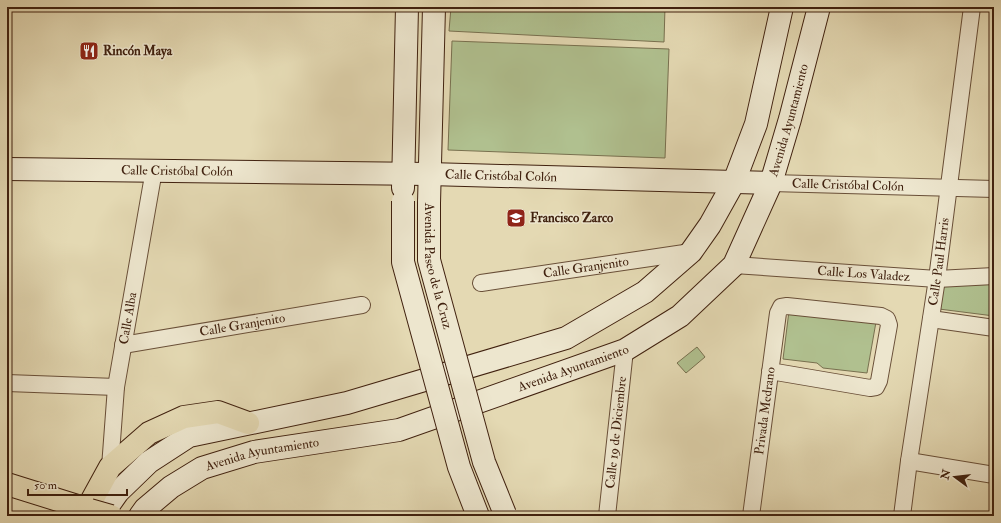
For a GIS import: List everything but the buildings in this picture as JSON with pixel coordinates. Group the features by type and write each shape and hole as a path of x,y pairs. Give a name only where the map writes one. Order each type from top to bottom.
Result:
{"main road":[{"name":"Avenida Paseo de la Cruz","path":"407,7 403,174 403,262 459,467 478,516"},
{"name":"Avenida Paseo de la Cruz","path":"434,7 429,174 429,260 484,462 506,515"},
{"path":"97,513 149,462 189,436 347,403 566,338 645,292 691,252 710,226 734,182 756,124 782,7"},
{"name":"Avenida Ayuntamiento","path":"140,516 145,509 171,487 202,468 254,452 400,430 625,350 680,316 734,265 771,183 790,119 819,7"},
{"name":"Calle Cristóbal Colón","path":"7,169 429,174 771,183"},
{"path":"97,513 110,467 149,433 184,417 218,412 248,423"},
{"path":"7,484 97,513"}],"street":[{"name":"Calle Paul Harris","path":"902,516 937,279 972,7"},
{"name":"Calle Alba","path":"110,467 116,386 154,170"},
{"name":"Calle Cristóbal Colón","path":"771,183 994,189"},
{"name":"Calle Granjenito","path":"481,283 691,252"},
{"name":"Calle Los Valadez","path":"734,265 937,279 994,276"},
{"name":"Calle Granjenito","path":"123,345 362,304"},
{"name":"Privada Medrano","path":"751,516 770,372 778,313 781,307 787,306 866,314 881,316 887,319 889,325 881,374 876,387 870,388 770,372"},
{"path":"931,319 994,328"},
{"name":"Calle 19 de Diciembre","path":"607,516 625,350"},
{"path":"7,383 116,386"},
{"path":"909,461 994,475"}],"green space":[{"path":"451,7 665,7 664,42 449,31"},
{"path":"452,41 669,49 665,158 448,150"},
{"path":"994,280 994,316 939,309 941,282"},
{"path":"789,311 876,322 867,373 823,368 817,363 783,359"},
{"path":"697,347 705,357 686,373 677,363"}],"place":[{"name":"Rincón Maya","path":"89,51"},
{"name":"Francisco Zarco","path":"516,218"}]}
